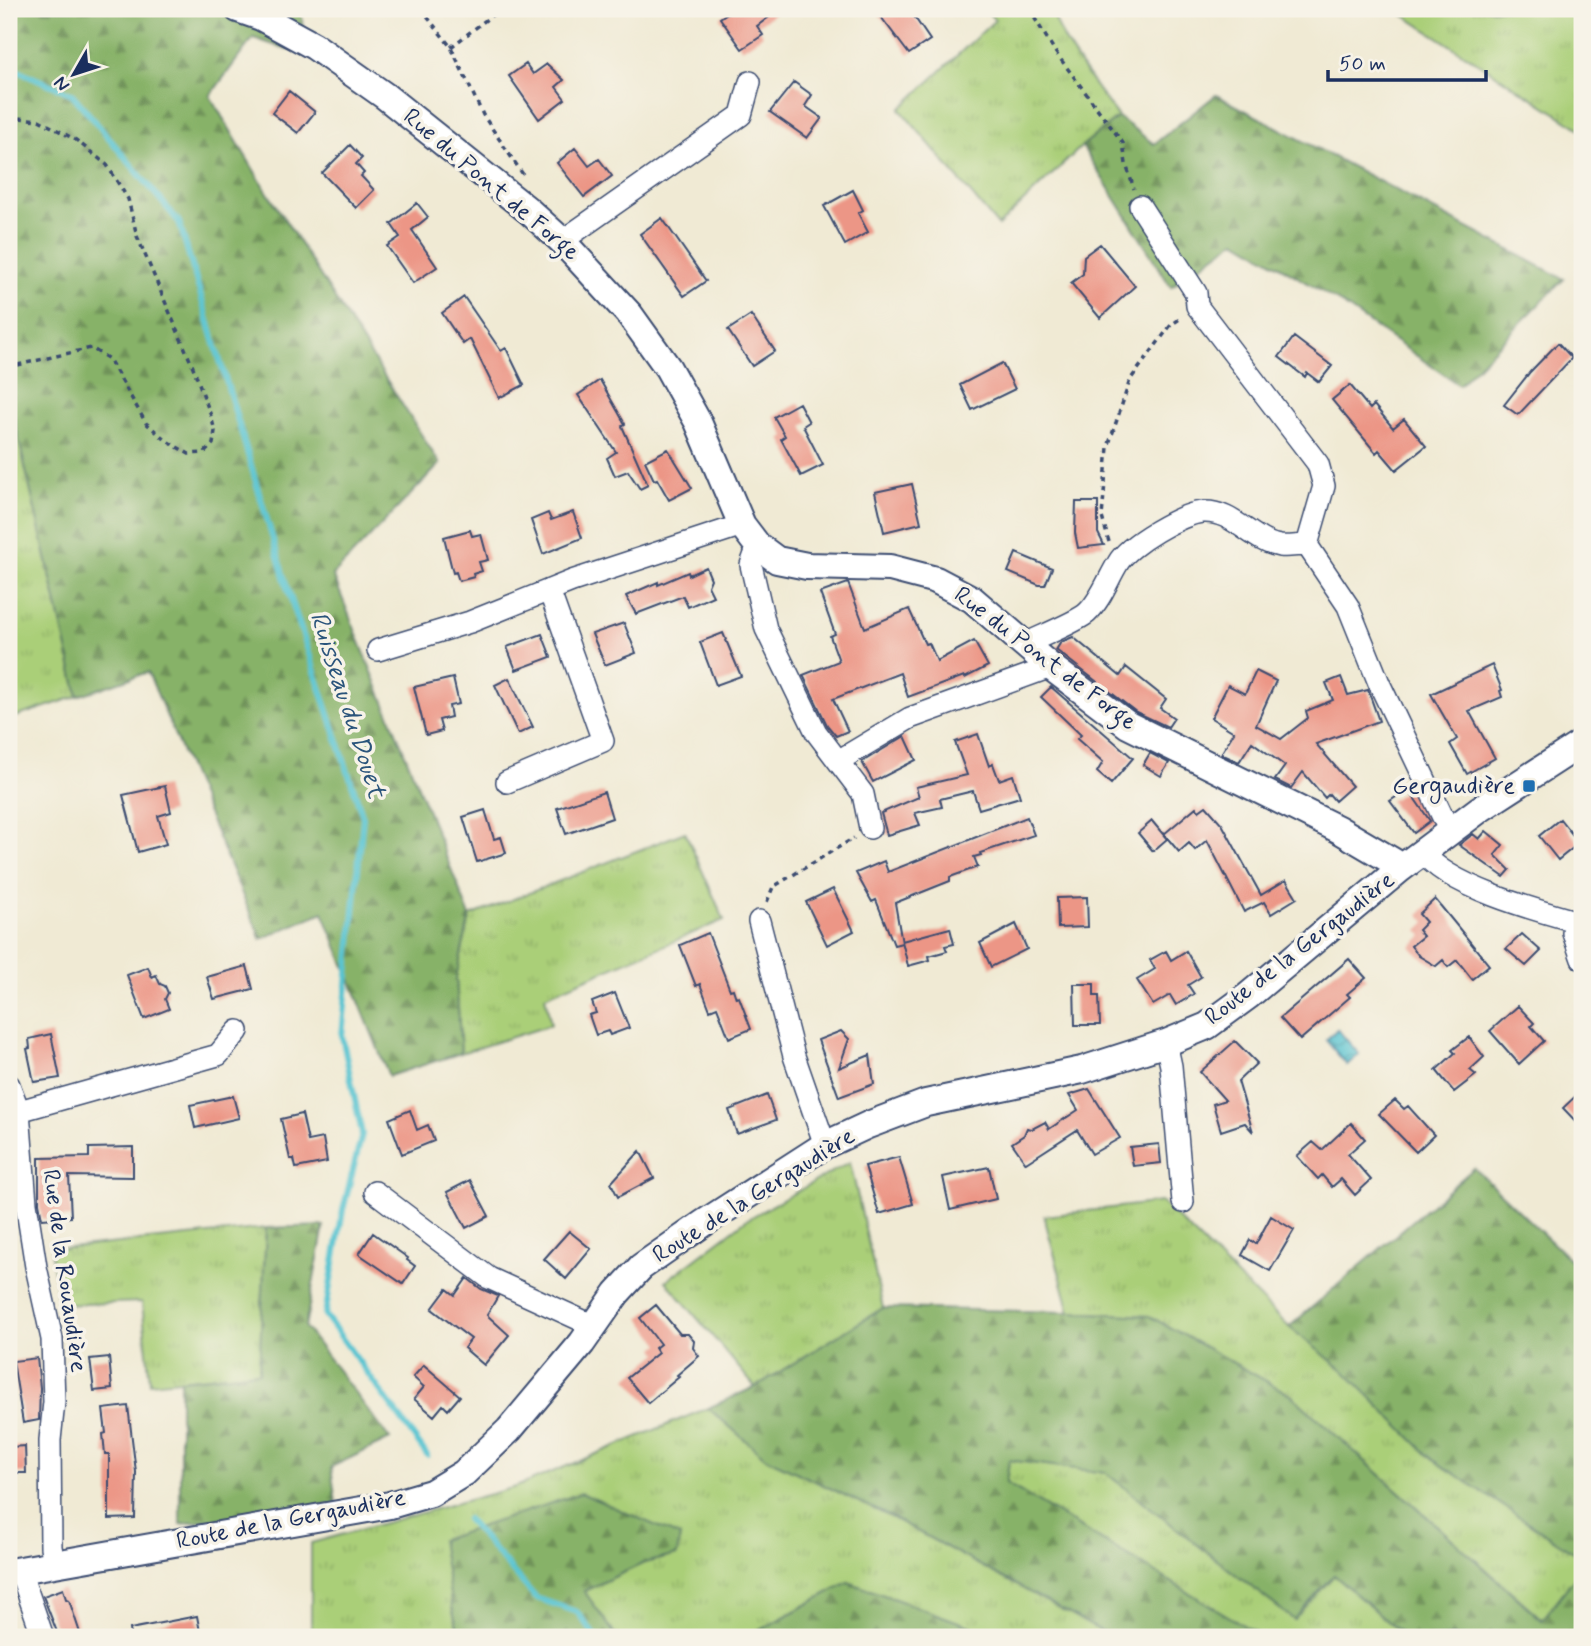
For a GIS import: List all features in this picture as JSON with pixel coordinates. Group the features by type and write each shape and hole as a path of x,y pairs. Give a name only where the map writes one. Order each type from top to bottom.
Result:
{"street":[{"name":"Rue du Pont de Forge","path":"238,9 261,17 314,46 385,96 530,211 562,241 630,314 668,368 698,422 742,525 758,546 778,560 807,566 890,568 936,580 972,599 1051,667 1128,725 1338,829 1394,862 1400,869"},
{"path":"562,241 741,115 750,82"},
{"path":"1140,206 1196,293 1197,306 1318,464 1324,486 1307,545 1348,606 1379,683 1450,832"},
{"path":"1025,644 1086,613 1119,561 1151,535 1177,520 1204,512 1228,517 1253,534 1279,546 1307,545"},
{"path":"378,650 470,622 548,590 742,525"},
{"path":"758,546 751,565 766,629 816,732 863,794 870,828"},
{"path":"508,782 603,741 548,590"},
{"path":"838,761 910,718 1051,667"},
{"name":"Route de la Gergaudière","path":"15,1571 390,1505 431,1493 464,1473 509,1430 594,1326 617,1293 641,1267 704,1223 825,1145 868,1125 926,1103 1082,1070 1166,1043 1207,1026 1248,996 1400,869 1480,809 1582,743"},
{"path":"1423,852 1444,871 1488,892 1529,909 1579,922 1573,933 1582,959"},
{"path":"760,921 794,1056 825,1145"},
{"path":"19,1111 218,1055 238,1031"},
{"path":"1166,1043 1171,1066 1183,1202"},
{"name":"Rue de la Rouaudière","path":"9,1085 19,1111 26,1203 36,1267 52,1339 54,1402 50,1440 51,1547 54,1563"},
{"path":"374,1192 489,1278 594,1326"},
{"path":"15,1571 43,1637"}],"path":[{"path":"421,9 451,47 483,115 528,181 530,211"},
{"path":"451,47 500,9"},
{"path":"1029,9 1056,53 1123,143 1126,164 1140,206"},
{"path":"9,117 39,120 76,139 107,165 128,199 137,236 193,367 215,430 213,444 204,453 189,454 167,441 146,423 109,359 91,348 9,367"},
{"path":"1119,561 1111,549 1102,517 1108,447 1130,380 1171,325 1197,306"},
{"path":"760,921 773,887 870,828"}],"green space":[{"path":"9,9 301,9 303,29 289,50 253,38 210,96 261,182 440,464 333,575 470,916 456,977 461,1053 389,1076 323,912 261,939 148,672 78,696 9,397"},
{"path":"985,9 1054,9 1055,19 1069,47 1118,117 1082,146 998,226 900,109 995,20"},
{"path":"1394,9 1582,9 1582,130"},
{"path":"1216,95 1564,279 1459,385 1336,300 1236,240 1171,287 1082,146 1118,117 1154,144"},
{"path":"9,397 78,696 9,719"},
{"path":"685,832 724,920 545,996 551,1025 461,1053 456,977 470,916"},
{"path":"850,1162 883,1308 755,1387 666,1281 746,1220"},
{"path":"1474,1168 1582,1271 1582,1558 1432,1459 1343,1370 1289,1327"},
{"path":"1161,1202 1289,1327 1582,1558 1582,1568 1543,1620 1291,1395 1149,1316 1070,1312 1044,1216"},
{"path":"324,1226 305,1327 390,1439 331,1467 336,1504 180,1524 180,1380 259,1372 266,1228"},
{"path":"266,1228 259,1372 150,1383 142,1302 59,1305 51,1250"},
{"path":"883,1308 1149,1316 1291,1395 1542,1620 1582,1568 1582,1637 1405,1637 1334,1575 1294,1620 1106,1473 1009,1460 1006,1483 1263,1637 1112,1637 891,1517 766,1458 708,1408 755,1387"},
{"path":"708,1408 766,1458 891,1517 1112,1637 991,1637 992,1634 848,1582 747,1637 617,1637 584,1591 644,1563 677,1555 452,1607 460,1637 301,1637 311,1631 311,1543 516,1487"},
{"path":"1009,1460 1106,1473 1294,1620 1334,1575 1405,1637 1263,1637 1006,1483"},
{"path":"581,1493 680,1536 677,1555 644,1563 584,1591 617,1637 460,1637 441,1540"},
{"path":"848,1582 992,1634 991,1637 747,1637"}],"water":[{"path":"1337,1029 1359,1054 1347,1065 1326,1040"}],"building":[{"path":"733,9 780,9 757,26 763,35 742,49 720,18"},
{"path":"875,9 909,9 930,40 909,54"},
{"path":"526,64 533,74 547,64 564,80 556,87 565,99 539,119 509,76"},
{"path":"794,82 812,95 805,106 822,118 807,138 770,112"},
{"path":"289,91 315,112 298,133 272,113"},
{"path":"350,145 362,158 356,164 364,173 361,176 374,190 356,208 322,173"},
{"path":"575,148 589,166 599,159 612,176 584,197 557,163"},
{"path":"853,190 863,210 858,213 868,232 845,245 824,206"},
{"path":"417,203 428,217 412,230 437,267 413,283 387,246 400,237 391,224"},
{"path":"662,218 706,281 684,296 640,234"},
{"path":"1100,244 1135,286 1100,318 1071,283 1083,274 1084,256"},
{"path":"464,297 501,351 506,348 524,385 499,398 470,339 463,344 442,313"},
{"path":"751,315 775,351 752,366 728,330"},
{"path":"1294,337 1332,366 1319,382 1307,373 1305,377 1279,357"},
{"path":"1558,343 1572,358 1518,415 1504,405"},
{"path":"1002,363 1015,389 972,410 960,385"},
{"path":"600,380 625,424 622,426 648,485 640,489 628,471 615,476 607,458 616,452 578,395"},
{"path":"1350,385 1370,409 1374,405 1393,428 1404,419 1426,446 1396,470 1379,450 1376,453 1332,400"},
{"path":"799,403 809,422 803,426 823,465 801,476 781,439 785,436 774,417"},
{"path":"668,449 692,488 669,500 657,479 654,480 645,461"},
{"path":"912,484 921,523 884,532 875,492"},
{"path":"1076,502 1098,502 1098,533 1104,545 1078,548 1075,533"},
{"path":"573,512 582,538 543,554 531,520 548,513 551,520"},
{"path":"470,530 472,536 481,534 488,560 479,562 482,571 473,574 474,577 459,581 456,572 453,573 444,537"},
{"path":"1016,553 1052,568 1045,585 1008,572"},
{"path":"706,567 711,579 708,586 713,596 688,607 683,596 636,614 626,596 658,582 658,585"},
{"path":"848,583 865,628 909,609 925,644 929,643 937,661 974,641 988,666 965,678 964,676 908,697 900,673 833,699 848,731 836,736 827,725 803,675 839,661 830,636 835,634 820,593"},
{"path":"624,623 636,653 605,665 592,634"},
{"path":"723,633 741,676 716,685 700,642"},
{"path":"542,634 551,657 516,670 507,647"},
{"path":"1073,637 1120,676 1126,667 1166,699 1160,708 1174,718 1168,727 1136,712 1056,650 1061,642"},
{"path":"1492,665 1502,697 1469,711 1495,758 1467,774 1450,744 1457,739 1431,694"},
{"path":"1256,671 1276,681 1256,725 1281,739 1308,718 1306,711 1333,700 1326,683 1341,677 1348,695 1368,690 1379,721 1316,744 1352,786 1335,801 1329,794 1325,798 1303,772 1291,788 1275,780 1285,766 1252,742 1239,762 1221,754 1234,732 1211,718 1228,685 1245,694"},
{"path":"453,678 459,704 449,706 451,717 439,720 442,731 426,735 414,687"},
{"path":"509,678 533,727 518,734 495,685"},
{"path":"1051,687 1133,758 1111,784 1097,772 1103,762 1077,739 1081,735 1041,697"},
{"path":"978,734 989,766 993,764 999,780 1013,775 1020,797 979,809 973,791 940,799 942,807 915,813 920,825 887,835 881,813 919,797 916,787 967,775 955,742"},
{"path":"905,736 916,760 873,782 862,762"},
{"path":"1150,753 1169,763 1161,776 1143,765"},
{"path":"165,786 171,812 158,816 166,844 138,852 123,795"},
{"path":"1408,789 1430,821 1414,833 1390,801"},
{"path":"604,792 612,818 566,834 557,808"},
{"path":"1206,806 1222,824 1261,895 1286,880 1297,898 1271,914 1264,902 1244,912 1207,840 1195,850 1189,843 1179,852 1164,834 1196,807 1199,811"},
{"path":"485,810 494,839 501,837 506,853 477,862 463,817"},
{"path":"1027,817 1034,835 980,853 981,855 974,857 978,867 895,903 902,943 894,945 876,900 872,902 856,873 884,861 888,872"},
{"path":"1560,819 1579,843 1558,860 1539,836"},
{"path":"1152,821 1167,839 1153,851 1138,833"},
{"path":"1486,831 1503,845 1495,855 1510,870 1504,877 1459,845 1473,834 1479,839"},
{"path":"833,889 854,931 827,945 806,902"},
{"path":"1087,897 1088,927 1058,928 1057,898"},
{"path":"1435,899 1489,965 1472,979 1457,960 1448,967 1443,960 1436,966 1419,956 1411,946 1423,936 1418,930 1426,922 1419,914"},
{"path":"1016,924 1027,949 991,967 980,943"},
{"path":"950,928 954,944 945,946 947,951 929,956 930,960 908,966 902,941"},
{"path":"708,933 730,990 733,989 736,998 739,997 751,1029 729,1038 717,1007 710,1010 700,984 696,986 680,945"},
{"path":"1522,934 1541,951 1526,966 1506,949"},
{"path":"1166,951 1171,960 1186,951 1201,977 1188,985 1194,994 1176,1005 1170,995 1153,1005 1137,980 1155,969 1150,960"},
{"path":"1349,959 1366,978 1347,994 1350,997 1300,1040 1280,1018"},
{"path":"247,966 253,989 214,999 207,977"},
{"path":"148,967 152,977 156,975 160,984 165,986 168,993 165,999 169,1009 144,1019 127,975"},
{"path":"1074,984 1094,984 1094,996 1099,996 1100,1025 1075,1025"},
{"path":"615,993 629,1028 610,1035 608,1031 596,1035 589,1015 596,1013 592,1002"},
{"path":"1518,1006 1534,1023 1531,1026 1544,1041 1519,1064 1490,1031"},
{"path":"841,1031 849,1039 839,1068 870,1055 874,1084 839,1097 818,1040"},
{"path":"51,1034 60,1078 34,1082 27,1049 30,1048 29,1039"},
{"path":"1469,1037 1484,1057 1470,1070 1476,1075 1454,1092 1436,1070 1455,1053 1452,1050"},
{"path":"1235,1041 1257,1063 1238,1081 1253,1132 1245,1123 1221,1131 1213,1104 1225,1100 1200,1072"},
{"path":"1089,1089 1120,1138 1092,1154 1077,1130 1026,1163 1012,1143 1024,1135 1027,1128 1032,1129 1045,1122 1049,1129 1078,1110 1069,1095"},
{"path":"1582,1090 1582,1128 1563,1108"},
{"path":"767,1095 776,1120 737,1134 729,1110"},
{"path":"233,1096 239,1118 195,1128 190,1105"},
{"path":"1395,1100 1404,1109 1408,1106 1434,1135 1416,1152 1379,1114"},
{"path":"410,1110 417,1130 428,1125 434,1141 402,1154 389,1119"},
{"path":"302,1114 308,1141 323,1138 327,1162 296,1168 294,1159 290,1159 281,1119"},
{"path":"1351,1123 1365,1139 1348,1154 1371,1180 1355,1195 1341,1179 1332,1187 1322,1175 1318,1179 1297,1156 1313,1142 1322,1150"},
{"path":"1159,1144 1161,1163 1133,1166 1130,1147"},
{"path":"133,1147 133,1177 69,1176 71,1217 42,1219 39,1203 39,1158 89,1157 89,1148"},
{"path":"640,1151 654,1178 618,1197 611,1183"},
{"path":"899,1157 913,1204 879,1214 865,1166"},
{"path":"989,1167 996,1199 950,1210 943,1177"},
{"path":"470,1180 489,1216 466,1228 447,1192"},
{"path":"1271,1216 1294,1230 1270,1271 1242,1255 1250,1240 1256,1244"},
{"path":"569,1231 591,1249 566,1279 544,1259"},
{"path":"373,1233 415,1266 403,1284 359,1254"},
{"path":"467,1278 481,1289 498,1296 487,1315 509,1335 484,1365 464,1348 471,1339 432,1309 447,1289 455,1295"},
{"path":"656,1305 680,1334 688,1334 694,1341 693,1348 699,1356 648,1403 627,1378 658,1353 655,1348 660,1344 640,1318"},
{"path":"109,1357 112,1389 94,1391 90,1359"},
{"path":"37,1358 39,1420 23,1423 13,1361"},
{"path":"424,1365 460,1396 448,1410 443,1405 434,1416 414,1399 424,1387 413,1377"},
{"path":"128,1406 136,1472 135,1518 109,1519 109,1454 105,1454 103,1409"},
{"path":"25,1446 26,1473 9,1473 9,1447"},
{"path":"63,1589 80,1633 69,1637 59,1637 43,1596"},
{"path":"197,1616 201,1637 131,1637 130,1629"}],"waterway":[{"name":"Ruisseau du Douet","path":"9,67 72,94 179,222 287,587 363,817 342,1036 362,1134 343,1210 325,1315 427,1455"},
{"name":"Ruisseau du Douet","path":"467,1519 536,1598 577,1612 596,1637"}],"place":[{"name":"Gergaudière","path":"1529,786"}]}
